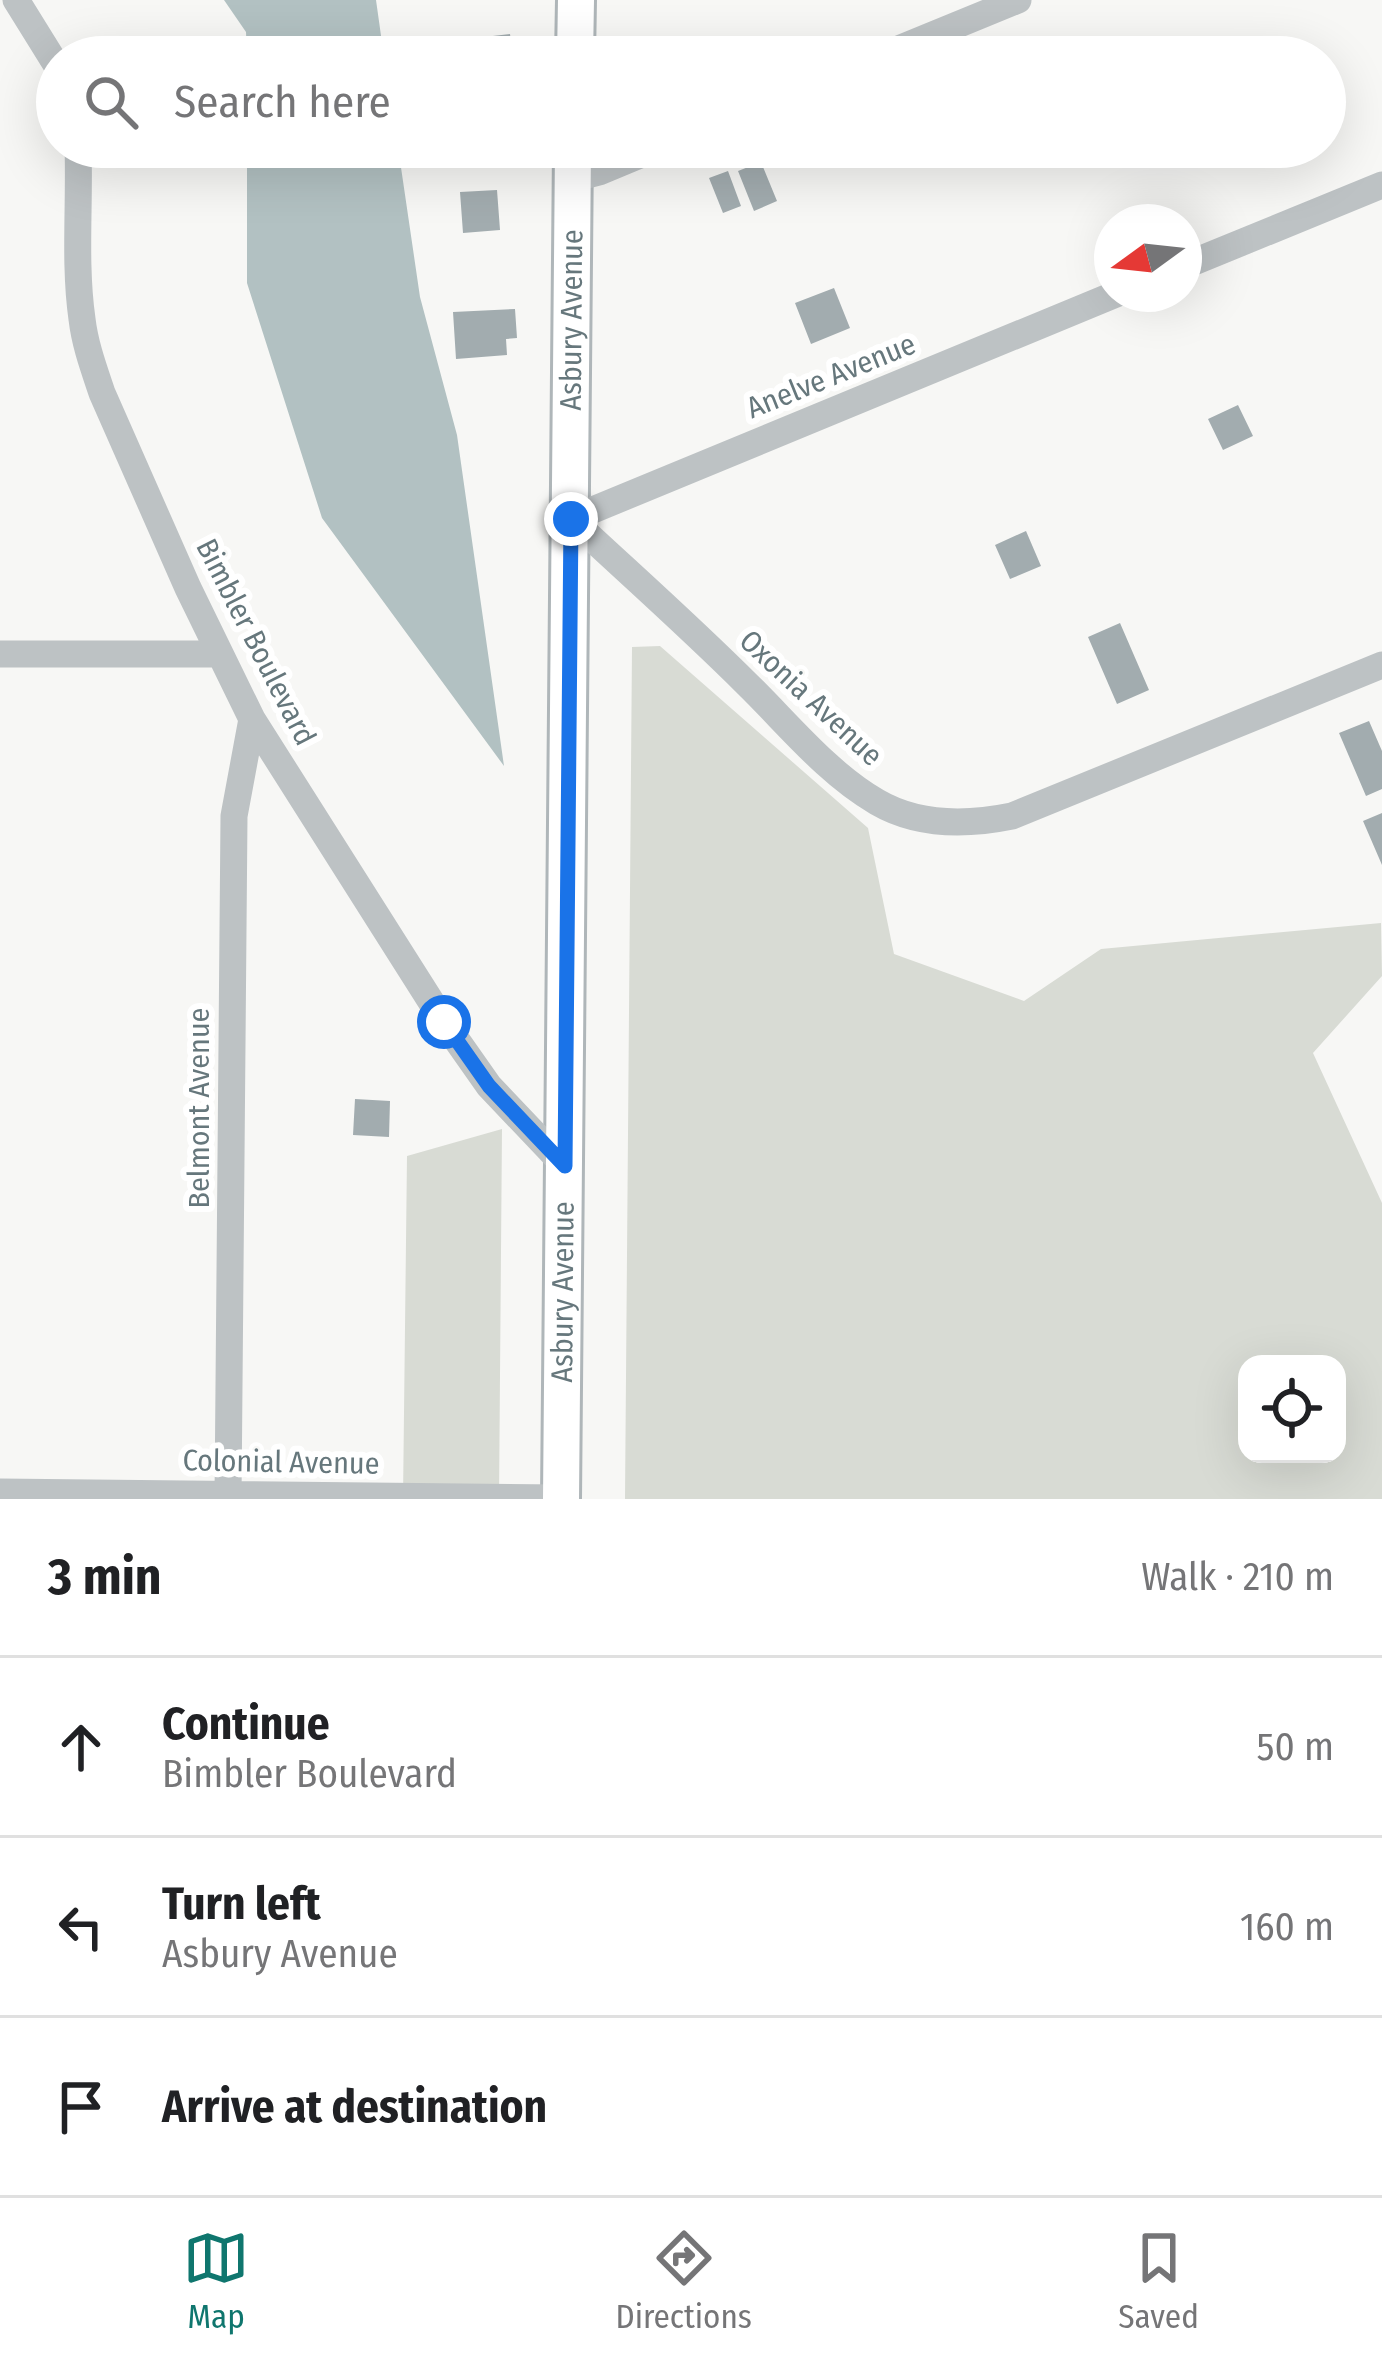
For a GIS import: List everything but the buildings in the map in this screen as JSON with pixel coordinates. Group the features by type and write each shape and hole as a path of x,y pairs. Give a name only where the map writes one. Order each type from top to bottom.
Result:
{"main road":[{"path":"575,36 576,0"},
{"name":"Asbury Avenue","path":"561,1498 573,168"}],"street":[{"path":"16,0 38,36"},
{"path":"930,36 1018,0"},
{"name":"Bimbler Boulevard","path":"78,168 79,290 89,356 220,654 252,718 455,1038 489,1086 565,1166"},
{"path":"1202,259 1382,184"},
{"name":"Anelve Avenue","path":"571,519 1094,303"},
{"name":"Oxonia Avenue","path":"571,519 842,777 880,804 918,818 950,823 1012,816 1382,665"},
{"path":"0,654 220,654"},
{"name":"Belmont Avenue","path":"228,1497 234,816 252,718"},
{"name":"Colonial Avenue","path":"0,1492 561,1498"}],"shaded area":[{"path":"224,0 376,0 381,36 246,36"},
{"path":"247,168 401,168 420,297 457,435 504,766 322,518 247,283"},
{"path":"660,646 868,828 894,954 1024,1001 1101,949 1381,923 1382,976 1313,1053 1382,1203 1382,1499 625,1499 632,647"},
{"path":"502,1129 499,1499 403,1499 407,1156"}],"route":[{"path":"444,1022 489,1086 565,1166 571,519"}]}
